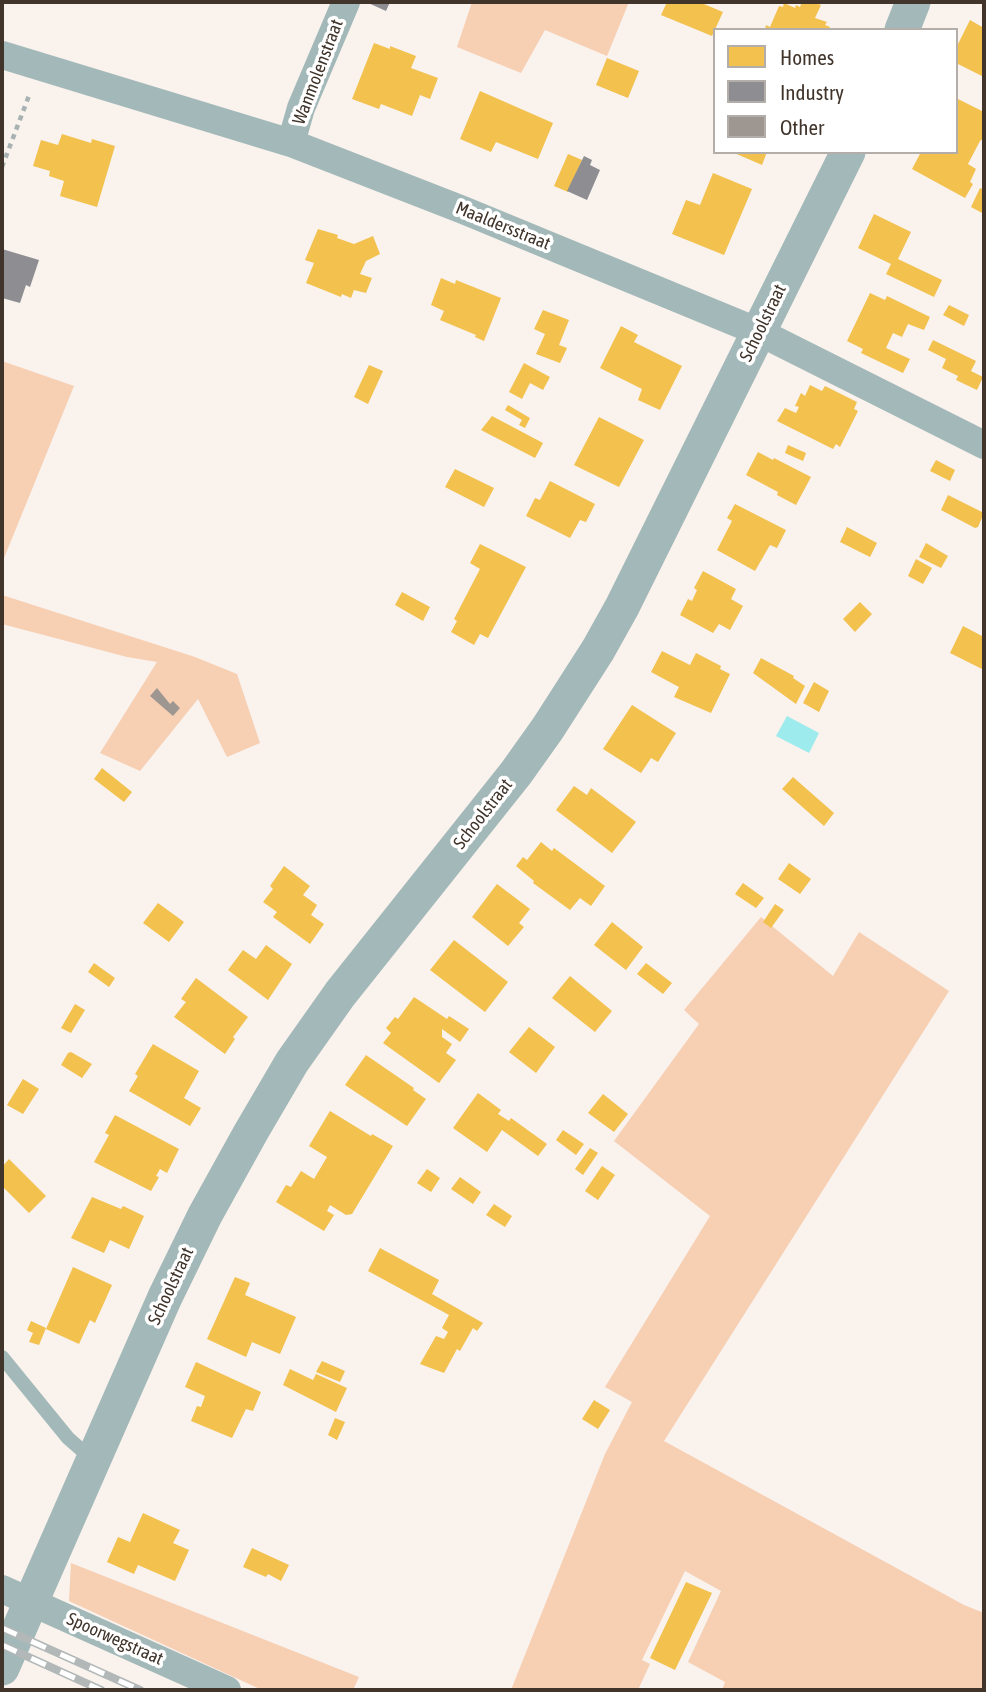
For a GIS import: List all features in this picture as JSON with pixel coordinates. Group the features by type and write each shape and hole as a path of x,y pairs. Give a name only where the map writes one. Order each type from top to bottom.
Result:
{"street":[{"name":"Wanmolenstraat","path":"291,143 301,108 345,2"},
{"path":"903,28 913,2"},
{"name":"Maaldersstraat","path":"2,55 291,143 463,210 759,332 984,445"},
{"name":"Schoolstraat","path":"2,1668 15,1634 16,1595 93,1460 205,1214 292,1062 340,994 516,773 571,694 622,607 847,154"},
{"name":"Spoorwegstraat","path":"16,1595 227,1690"}],"lane":[{"path":"2,1357 68,1438 93,1460"}],"path":[{"path":"2,167 40,65"}],"shaded area":[{"path":"472,2 629,2 607,56 545,30 521,73 457,47"},
{"path":"2,361 74,386 2,563"},
{"path":"2,595 195,657 237,674 260,743 227,757 198,699 140,771 100,753 157,662 127,657 2,624"},
{"path":"761,917 833,976 859,932 949,991 664,1441 964,1605 984,1613 984,1690 722,1690 725,1682 688,1662 721,1591 685,1571 642,1660 650,1664 638,1690 511,1690 605,1454 632,1402 605,1387 710,1216 614,1141 699,1024 684,1010"},
{"path":"71,1563 359,1677 353,1690 262,1690 69,1601"}],"water":[{"path":"787,716 819,733 809,753 776,736"}],"building: Homes":[{"path":"667,2 699,2 723,12 716,28 713,28 712,36 661,15"},
{"path":"802,2 821,5 815,18 827,22 825,25 830,28 765,28 766,25 770,27 779,6 783,7 784,3 795,8 796,5 800,7"},
{"path":"970,20 984,28 984,77 958,64 958,44"},
{"path":"374,43 416,56 411,68 438,78 430,99 420,95 412,116 381,104 379,109 352,99"},
{"path":"607,58 639,71 628,98 596,85"},
{"path":"480,91 553,123 538,159 496,142 491,152 460,139"},
{"path":"958,99 984,112 984,138 968,164 976,169 970,182 973,184 965,198 912,169 920,154 958,154"},
{"path":"62,134 91,143 92,139 115,146 97,207 60,196 64,181 49,176 50,171 33,166 41,140 58,145"},
{"path":"568,154 582,160 568,192 554,186"},
{"path":"737,154 766,154 762,165"},
{"path":"713,173 752,189 724,255 672,234 686,200 700,205"},
{"path":"980,188 984,190 984,214 971,207"},
{"path":"874,214 911,232 898,259 942,280 934,297 886,274 891,264 858,248"},
{"path":"318,229 338,235 337,238 354,244 373,236 380,254 366,261 360,274 372,278 366,293 354,290 351,298 342,294 341,297 306,283 314,263 305,260"},
{"path":"441,278 455,284 456,280 501,298 484,341 440,320 444,311 431,305"},
{"path":"870,293 885,300 887,296 930,317 924,330 908,324 902,337 893,333 886,348 910,359 903,373 861,353 863,349 847,341"},
{"path":"949,305 969,315 964,326 943,315"},
{"path":"543,310 569,320 559,345 567,348 560,363 536,354 545,334 534,329"},
{"path":"621,326 638,335 634,342 682,366 660,410 638,400 642,389 600,368"},
{"path":"933,340 976,361 971,371 983,377 977,390 956,380 958,376 942,368 946,359 928,350"},
{"path":"524,363 550,377 543,390 530,383 522,399 509,392"},
{"path":"369,365 383,371 368,404 354,397"},
{"path":"810,385 822,391 825,386 857,402 854,409 858,411 840,447 836,444 833,449 777,421 785,408 796,413 799,407 795,406 801,393 805,396"},
{"path":"508,405 530,418 525,428 519,425 522,420 505,410"},
{"path":"492,416 543,443 535,458 481,430"},
{"path":"599,417 644,440 619,487 574,465"},
{"path":"788,445 806,453 803,461 785,453"},
{"path":"758,452 811,477 796,505 746,475"},
{"path":"936,460 955,470 950,481 930,471"},
{"path":"455,469 494,488 484,507 445,487"},
{"path":"550,481 595,504 586,522 580,520 570,538 526,516 535,498 540,500"},
{"path":"948,495 984,513 978,527 975,528 941,510"},
{"path":"735,504 786,530 777,548 770,545 755,571 717,550 732,521 727,518"},
{"path":"847,527 877,543 870,557 840,542"},
{"path":"926,543 948,556 941,568 919,557"},
{"path":"480,544 526,567 488,638 480,634 474,645 451,632 457,621 454,619 480,569 470,563"},
{"path":"916,559 932,568 923,584 908,576"},
{"path":"703,571 736,589 731,599 743,606 730,630 719,624 713,633 680,615 688,599 692,601 697,590 694,588"},
{"path":"402,592 430,607 423,621 395,605"},
{"path":"860,602 872,614 855,632 843,619"},
{"path":"963,626 984,637 984,670 950,653"},
{"path":"662,651 690,665 696,653 730,674 711,713 674,697 679,687 651,672"},
{"path":"761,658 794,676 793,678 805,686 796,704 753,673"},
{"path":"814,682 829,691 819,712 803,703"},
{"path":"632,705 676,733 658,762 651,758 641,773 603,749"},
{"path":"102,768 132,792 124,802 94,779"},
{"path":"793,777 834,813 824,826 782,789"},
{"path":"574,786 587,795 591,788 636,822 612,853 556,810"},
{"path":"541,842 552,851 554,848 605,886 591,906 580,898 570,910 533,883 534,881 516,866 523,857 527,860"},
{"path":"789,863 811,879 800,894 778,879"},
{"path":"284,866 310,886 303,895 317,905 311,915 324,924 310,944 273,917 277,912 263,902"},
{"path":"743,883 764,898 756,908 735,894"},
{"path":"497,884 530,909 519,923 524,927 508,946 472,917"},
{"path":"158,903 184,922 169,942 143,923"},
{"path":"775,904 784,910 771,928 763,922"},
{"path":"612,922 643,947 626,970 594,945"},
{"path":"454,940 508,982 485,1012 430,970"},
{"path":"266,945 292,964 268,1000 228,970 243,950 256,959"},
{"path":"94,963 115,978 109,987 88,972"},
{"path":"646,963 672,983 663,994 637,974"},
{"path":"570,976 612,1011 595,1032 552,998"},
{"path":"196,978 248,1017 233,1037 235,1039 225,1054 174,1017 186,1002 181,999"},
{"path":"414,997 447,1019 449,1016 469,1029 460,1042 442,1029 442,1037 452,1044 446,1053 456,1060 439,1083 383,1043 391,1033 386,1028 395,1017 398,1019"},
{"path":"75,1004 85,1010 71,1033 61,1028"},
{"path":"529,1027 555,1047 536,1073 509,1052"},
{"path":"153,1044 199,1071 184,1098 201,1108 190,1126 129,1091 138,1076 135,1074"},
{"path":"71,1052 92,1064 82,1078 61,1065"},
{"path":"366,1055 426,1099 407,1126 345,1085"},
{"path":"23,1079 39,1089 23,1114 7,1105"},
{"path":"478,1093 501,1110 498,1114 509,1121 511,1118 547,1144 538,1156 502,1130 487,1152 453,1128"},
{"path":"603,1094 628,1114 614,1132 588,1113"},
{"path":"330,1111 393,1146 352,1214 346,1215 330,1205 327,1211 334,1215 324,1231 276,1202 286,1185 291,1187 301,1171 314,1179 327,1157 309,1146"},
{"path":"115,1115 179,1149 167,1173 160,1169 156,1176 159,1177 151,1191 94,1162 109,1135 105,1133"},
{"path":"563,1130 584,1144 576,1155 556,1140"},
{"path":"590,1148 598,1153 583,1175 575,1169"},
{"path":"9,1159 46,1196 29,1213 2,1186 2,1167"},
{"path":"602,1166 615,1175 598,1200 585,1191"},
{"path":"427,1169 440,1178 431,1192 417,1183"},
{"path":"460,1177 481,1192 473,1204 451,1189"},
{"path":"92,1197 121,1209 123,1206 144,1216 129,1249 110,1240 104,1253 71,1238"},
{"path":"494,1204 512,1216 505,1227 486,1215"},
{"path":"380,1248 439,1280 432,1294 483,1323 477,1331 473,1328 444,1373 420,1364 436,1336 444,1339 448,1332 442,1328 449,1315 368,1271"},
{"path":"73,1267 112,1285 95,1323 90,1320 79,1344 46,1329"},
{"path":"235,1277 250,1283 245,1295 296,1317 280,1354 252,1342 246,1357 207,1339"},
{"path":"31,1321 46,1328 39,1345 29,1342 33,1333 27,1330"},
{"path":"322,1361 345,1371 340,1382 316,1372"},
{"path":"196,1362 261,1392 253,1411 246,1409 232,1438 191,1421 205,1396 185,1387"},
{"path":"290,1369 313,1380 316,1374 347,1388 336,1412 283,1385"},
{"path":"594,1400 610,1410 598,1429 582,1419"},
{"path":"335,1418 345,1422 337,1440 328,1435"},
{"path":"143,1513 180,1530 173,1543 189,1550 175,1581 138,1565 134,1574 107,1562 118,1537 130,1542"},
{"path":"252,1548 289,1565 281,1581 243,1567"},
{"path":"686,1582 712,1593 675,1670 650,1658"}],"building: Industry":[{"path":"366,2 390,2 386,11"},
{"path":"584,156 592,160 590,165 600,170 587,200 567,191"},
{"path":"2,249 39,260 30,287 26,285 20,303 2,298"}],"building: Other":[{"path":"157,688 170,704 173,701 180,708 173,716 150,696"}],"railway":[{"path":"2,1628 140,1690"},
{"path":"2,1645 101,1690"}]}
